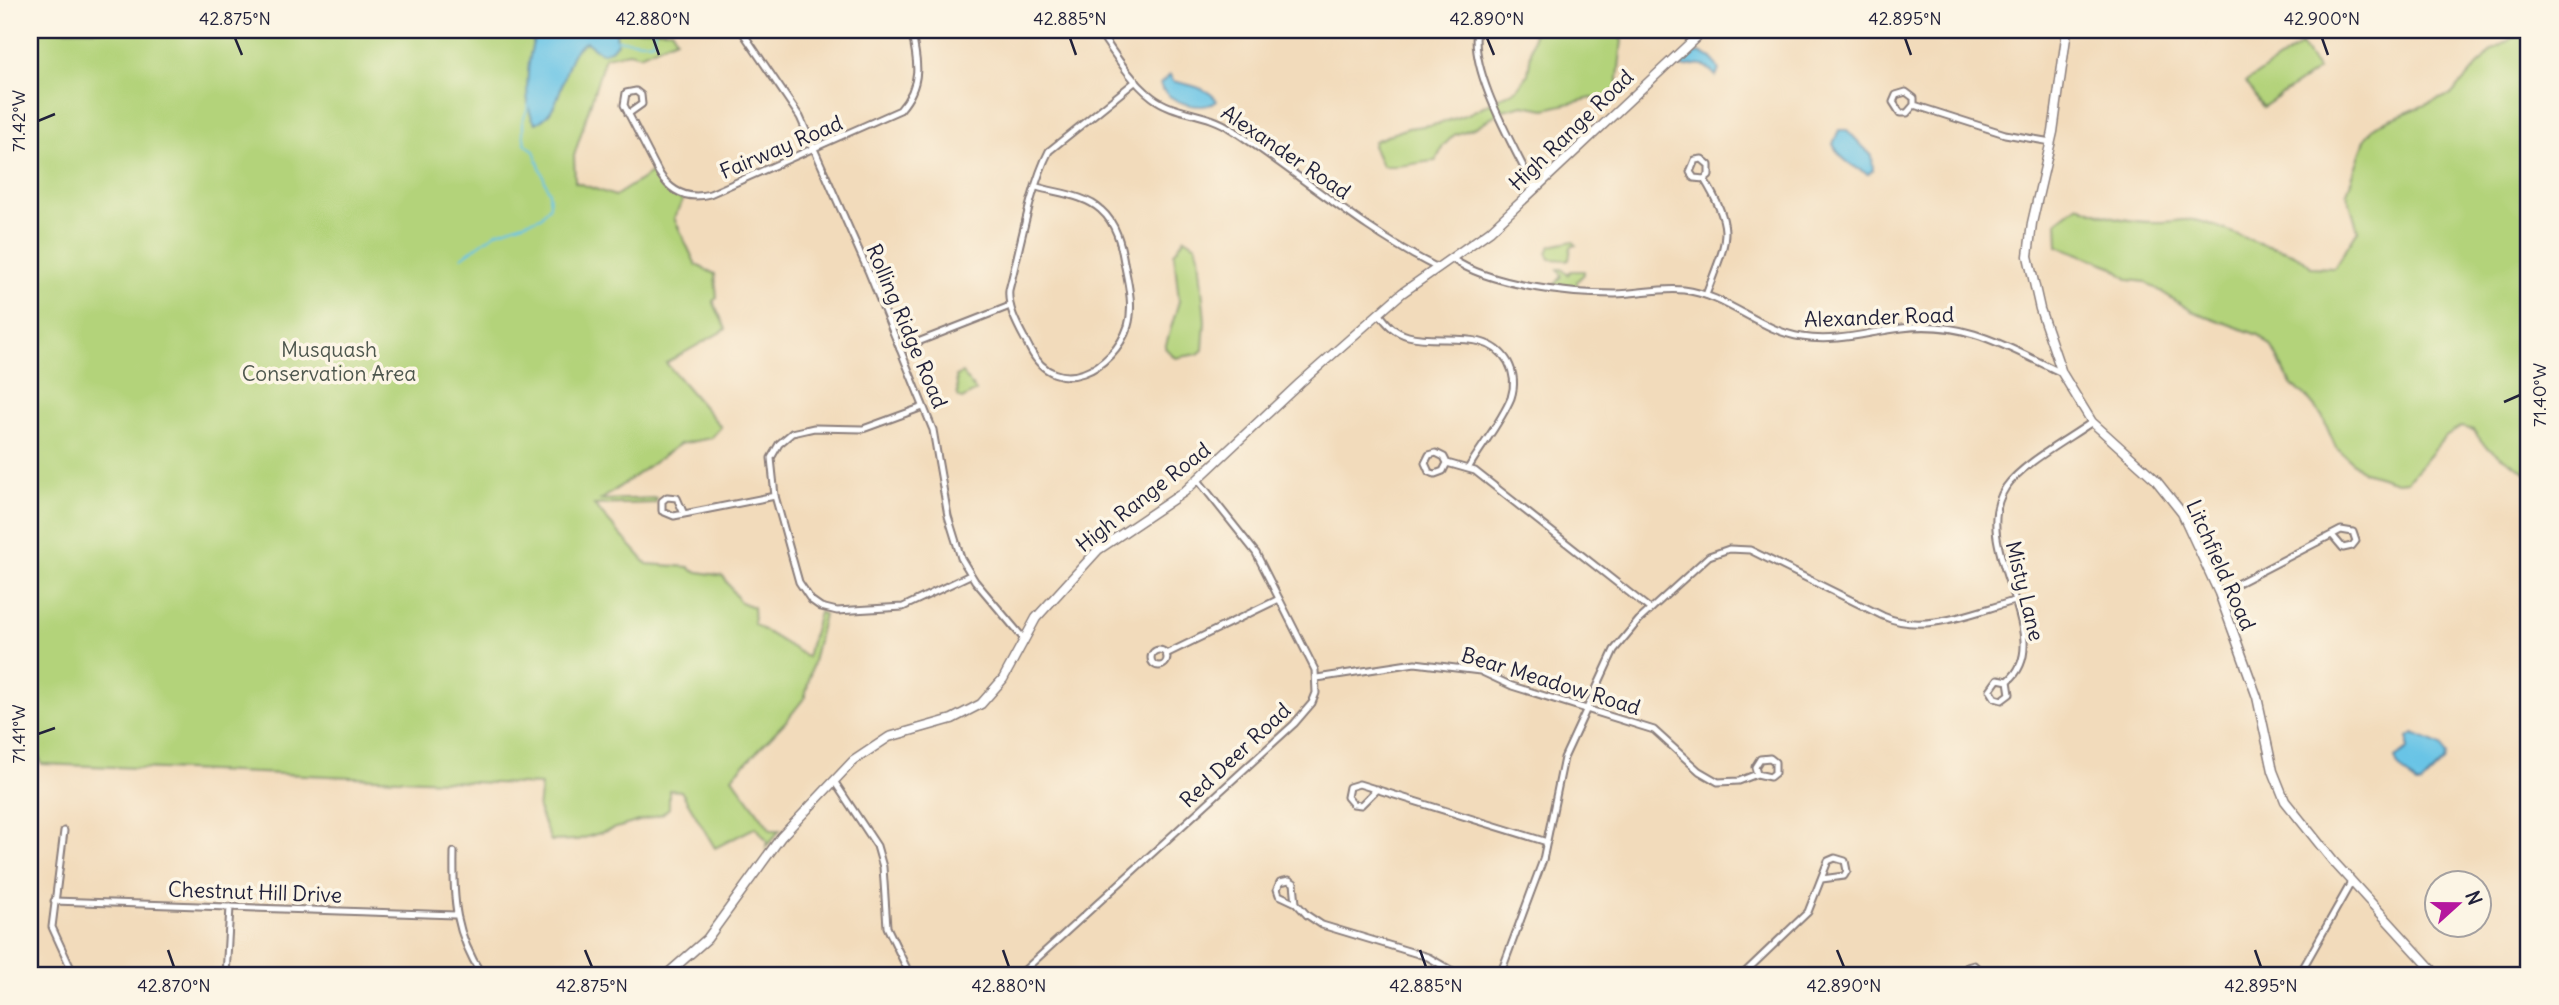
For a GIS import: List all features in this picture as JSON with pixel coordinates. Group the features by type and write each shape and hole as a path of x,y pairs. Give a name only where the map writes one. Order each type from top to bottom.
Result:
{"street":[{"name":"Rolling Ridge Road","path":"741,30 790,101 814,149 900,349 933,430 948,516 957,548 970,575 1023,638"},
{"name":"Fairway Road","path":"628,114 665,182 688,196 710,194 891,116 907,102 918,74 911,30"},
{"name":"Alexander Road","path":"1098,30 1136,81 1164,104 1230,128 1376,232 1436,267"},
{"path":"1478,30 1477,58 1499,114 1535,190"},
{"name":"High Range Road","path":"666,975 707,939 780,837 853,761 879,742 962,715 981,704 1009,670 1023,638 1043,610 1098,550 1167,505 1198,480 1300,383 1379,313 1436,267 1490,231 1704,30"},
{"name":"Litchfield Road","path":"2067,30 2051,142 2032,223 2028,256 2040,309 2062,373 2092,422 2170,495 2187,523 2219,593 2257,697 2280,792 2351,881 2437,975"},
{"path":"1037,187 1086,201 1110,219 1121,246 1130,306 1129,323 1120,343 1103,363 1089,372 1064,376 1049,370 1036,360 1010,306 1009,290 1037,187 1046,156 1056,142 1136,81"},
{"path":"636,91 641,96 642,104 628,114 623,99 626,93 636,91"},
{"path":"1906,92 1914,98 1914,105 1904,113 1897,111 1893,102 1896,95 1906,92"},
{"path":"1914,105 2005,134 2051,142"},
{"path":"1704,179 1722,210 1727,230 1706,296"},
{"name":"Alexander Road","path":"1451,258 1471,270 1525,284 1614,294 1682,290 1706,296 1801,337 1855,337 1914,327 1963,328 2062,373"},
{"path":"900,349 1010,306"},
{"path":"1379,313 1391,327 1402,334 1478,341 1493,347 1508,363 1513,377 1510,400 1469,467"},
{"path":"923,407 863,429 808,428 792,433 779,444 771,458 775,496 799,582 811,600 821,607 838,611 903,607 970,575"},
{"name":"Misty Lane","path":"2008,681 2021,666 2025,651 1996,538 1995,513 2002,494 2015,477 2092,422"},
{"path":"1436,453 1444,457 1447,463 1445,470 1438,474 1429,472 1426,463 1430,455 1436,453"},
{"path":"1447,463 1469,467 1650,609"},
{"path":"1198,480 1256,553 1317,678"},
{"path":"684,514 677,498 667,496 662,501 660,508 667,516 684,514 775,496"},
{"path":"2219,593 2332,535 2350,530 2356,541 2352,547 2343,548 2332,535"},
{"path":"1500,975 1538,876 1548,842 1564,758 1614,650 1650,609 1704,559 1713,553 1734,548 1755,552 1899,622 1927,623 2014,601"},
{"path":"1166,654 1279,599"},
{"name":"Bear Meadow Road","path":"1317,678 1420,663 1487,673 1512,686 1654,730 1699,771 1718,782 1739,781 1757,774 1765,778 1773,776 1775,762 1767,757 1760,759 1756,764 1757,774"},
{"name":"Red Deer Road","path":"1019,975 1294,724 1312,703 1317,678"},
{"name":"Misty Lane","path":"2002,679 2008,681 2011,688 2008,697 1998,700 1993,696 1992,683 2002,679"},
{"path":"834,781 877,846 883,867 887,927 910,975"},
{"path":"1377,789 1361,805 1354,805 1348,799 1348,790 1354,784 1377,789 1548,842"},
{"path":"64,831 52,928 74,975"},
{"path":"454,852 455,915 467,950 482,975"},
{"path":"1742,975 1808,912 1822,879 1831,859 1845,861 1847,871 1844,876 1822,879"},
{"path":"1296,902 1294,883 1287,879 1280,881 1277,889 1279,895 1296,902 1307,915 1322,925 1428,957 1459,975"},
{"path":"2299,975 2351,881"},
{"name":"Chestnut Hill Drive","path":"54,901 455,915"},
{"path":"226,975 230,907"},
{"path":"1962,975 1967,967 1974,965 1984,975"}],"green space":[{"name":"Musquash Conservation Area","path":"30,30 672,30 676,39 640,55 629,52 605,57 574,156 575,182 615,196 651,173 664,190 683,200 674,218 696,265 715,274 717,298 713,301 726,329 666,363 721,427 711,438 680,444 601,500 657,498 655,503 594,505 647,564 689,567 693,571 723,576 740,602 753,607 754,624 807,657 819,612 824,614 805,697 786,721 732,777 771,830 780,830 766,847 767,841 756,827 715,848 681,791 669,790 669,808 662,814 577,840 551,841 538,809 541,785 42,764 30,737"},
{"path":"1534,30 1611,30 1622,40 1618,79 1620,94 1608,102 1592,98 1545,109 1523,105 1503,110 1476,127 1454,135 1443,146 1436,161 1382,166 1373,146 1374,141 1408,128 1438,124 1468,114 1517,89 1528,74"},
{"path":"2268,30 2296,30 2301,42 2281,46"},
{"path":"2529,30 2529,474 2486,447 2473,430 2461,427 2444,438 2407,481 2397,482 2364,472 2336,448 2322,416 2304,394 2292,386 2271,346 2258,335 2192,311 2146,282 2129,280 2111,266 2058,246 2057,221 2078,205 2129,220 2202,222 2293,254 2311,267 2334,268 2358,230 2347,193 2365,139 2376,125 2452,94 2491,51"},
{"path":"2301,45 2318,70 2263,107 2246,82"},
{"path":"1185,238 1196,245 1199,255 1205,321 1203,350 1198,354 1175,358 1165,348 1179,301 1174,253"},
{"path":"1573,241 1576,245 1571,247 1569,260 1550,259 1547,252 1551,246"},
{"path":"1558,269 1568,275 1571,271 1584,271 1577,281 1577,288 1554,286 1562,276"},
{"path":"962,373 976,391 962,399 958,396 956,376"}],"water":[{"path":"549,30 616,31 617,43 611,50 601,53 586,42 578,48 553,107 546,117 536,123 531,116 527,80 536,34"},
{"path":"1699,53 1712,58 1719,70 1716,76 1702,65 1680,67 1683,57"},
{"path":"1170,75 1173,81 1203,90 1217,101 1194,106 1169,96 1160,84"},
{"path":"1839,130 1847,130 1872,156 1873,170 1868,174 1839,154 1833,144"},
{"path":"2414,734 2442,746 2446,755 2444,762 2421,785 2416,785 2398,766 2395,758 2408,749 2408,738"}],"waterway":[{"path":"617,40 653,41 655,30"},
{"path":"462,257 497,232 541,217 550,205 549,192 534,151 525,143 523,133 523,120 530,102"}]}
